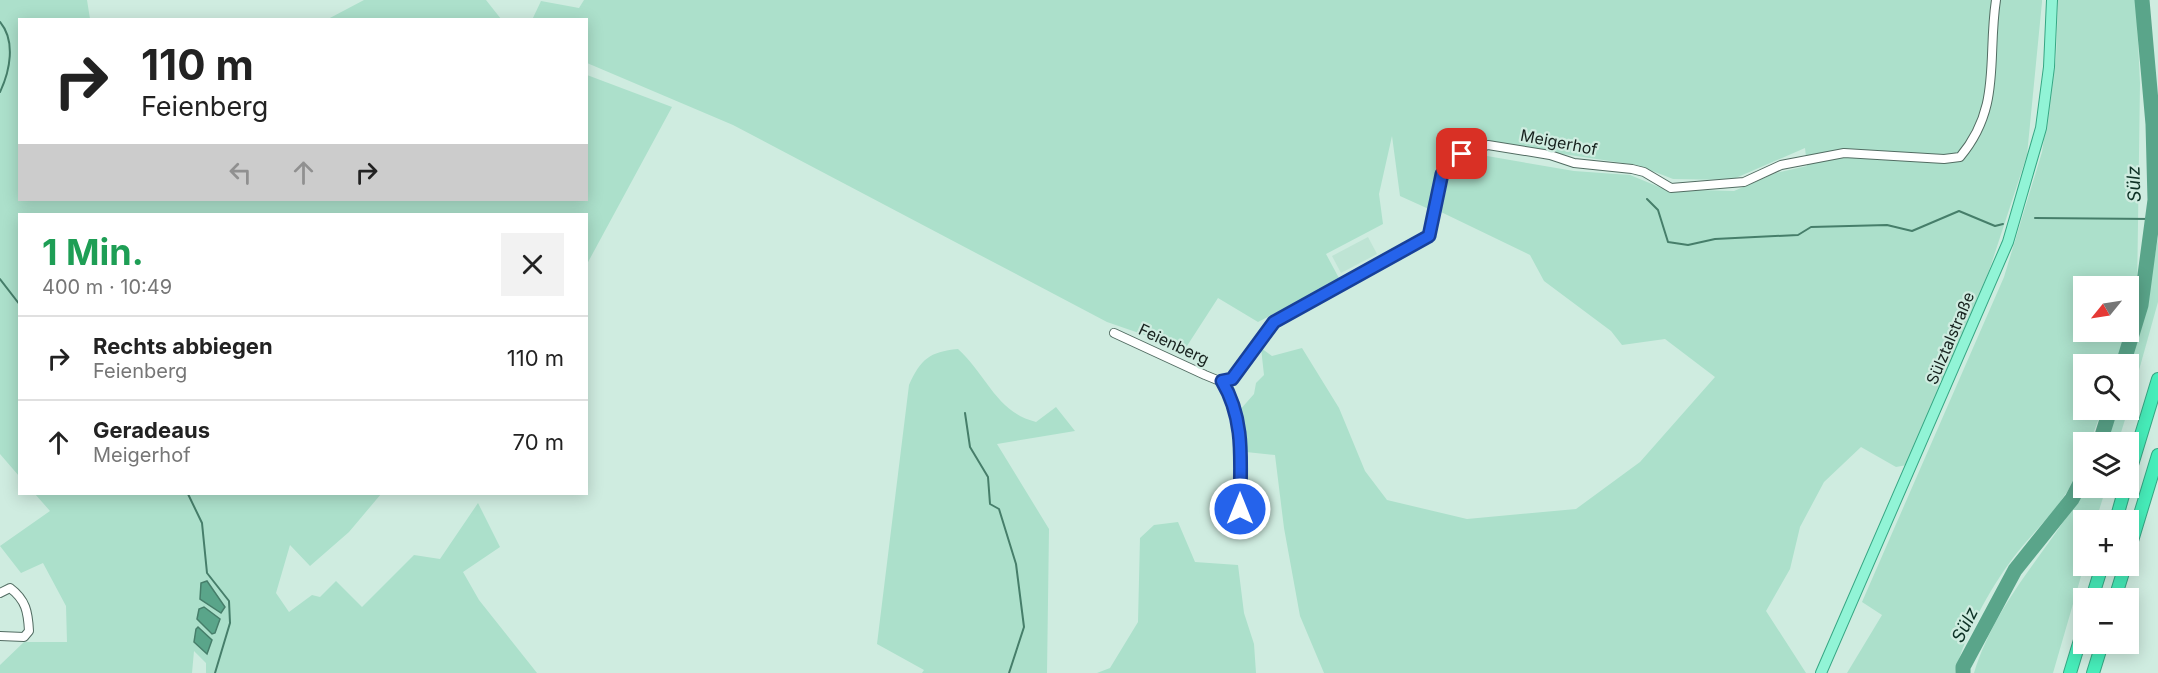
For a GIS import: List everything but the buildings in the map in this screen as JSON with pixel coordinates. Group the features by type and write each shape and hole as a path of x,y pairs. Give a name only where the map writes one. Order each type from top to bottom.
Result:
{"highway":[{"path":"2139,441 2158,379"},
{"path":"2139,518 2158,455"},
{"path":"2070,673 2076,654"},
{"path":"2093,673 2099,654"}],"main road":[{"name":"Sülztalstraße","path":"1821,673 2008,242 2041,128 2049,68 2052,0"}],"street":[{"name":"Meigerhof","path":"1274,322 1429,236 1442,174 1462,154 1488,145 1522,149 1574,163 1632,169 1644,172 1671,188 1744,182 1781,165 1844,153 1944,159 1960,157 1976,138 1987,109 1993,64 1996,0"},
{"name":"Feienberg","path":"1222,381 1232,379 1274,322"},
{"name":"Feienberg","path":"1114,333 1222,381 1233,399 1240,427 1240,509"},
{"path":"0,593 10,588 23,602 27,609 29,631 24,637 0,636"}],"shaded area":[{"path":"0,0 87,0 90,18 18,18 18,201 588,201 588,75 672,107 588,262 588,213 18,213 18,475 0,454"},
{"path":"364,0 486,0 500,18 330,18"},
{"path":"584,0 2042,0 2027,155 1989,271 1907,465 1896,467 1861,447 1824,482 1800,527 1790,569 1766,611 1806,673 1324,673 1300,616 1284,528 1275,455 1246,452 1245,432 1239,411 1254,394 1256,383 1264,375 1261,348 1272,356 1302,348 1339,408 1365,471 1387,500 1467,519 1576,509 1640,462 1715,377 1665,339 1622,345 1611,331 1544,281 1530,255 1441,212 1449,178 1466,160 1487,156 1574,171 1630,175 1664,189 1734,191 1776,173 1807,166 1805,148 1731,180 1673,179 1637,165 1488,143 1460,150 1438,174 1431,210 1400,196 1392,136 1379,194 1383,224 1326,254 1340,280 1258,322 1218,298 1185,349 1107,322 733,125 588,63 588,18 533,18 541,1 579,8"},
{"path":"2058,0 2136,0 2140,83 2137,276 2073,276 2073,342 2123,342 2119,354 2073,354 2073,420 2098,420 2094,432 2073,432 2073,481 2058,505 2013,558 1995,584 1971,628 1955,673 1847,673 1882,615 1862,602 2004,277 2042,152 2056,59"},
{"path":"1368,237 1377,254 1341,273 1332,256"},
{"path":"2158,238 2158,302 2139,370 2139,354 2133,354 2136,342 2139,342 2139,332"},
{"path":"958,349 1011,410 1036,422 1056,407 1075,431 997,444 1049,529 1047,673 922,673 924,670 877,644 909,385 927,358 940,352"},
{"path":"2113,420 2125,420 2121,432 2109,432"},
{"path":"36,495 380,495 349,532 310,566 290,545 276,593 289,612 312,595 320,597 336,581 362,607 414,555 440,559 478,503 500,547 463,572 479,600 537,673 206,673 206,663 194,651 192,673 0,673 0,665 24,642 67,642 66,606 43,563 21,573 0,546 50,511"},
{"path":"2079,498 2103,498 2099,510 2073,510 2073,576 2081,576 2078,588 2073,588 2073,604 2053,673 1974,673 1984,646 2009,599"},
{"path":"1178,522 1195,562 1238,565 1244,613 1254,644 1256,673 1097,673 1110,668 1138,622 1140,538 1154,525"},
{"path":"207,581 225,607 221,613 200,599 201,583"},
{"path":"204,607 220,619 215,633 212,634 197,619 199,609"},
{"path":"198,627 212,640 207,654 194,642"}],"waterway":[{"name":"Sülz","path":"2126,354 2141,305 2155,200 2153,124 2142,0"},
{"path":"0,22 10,47 9,66 0,92"},
{"path":"1647,199 1658,210 1668,242 1688,245 1715,239 1798,235 1811,227 1887,225 1912,231 1959,211 1995,226 2003,224"},
{"path":"2035,218 2153,219"},
{"path":"0,279 18,302"},
{"path":"965,413 970,447 988,477 990,504 999,509 1016,564 1024,627 1009,673"},
{"name":"Sülz","path":"2103,432 2107,420"},
{"path":"188,495 202,523 207,573 229,601 230,623 215,673"},
{"name":"Sülz","path":"1963,673 1963,667 2015,570 2073,497"}],"route":[{"path":"1240,509 1240,427 1233,399 1222,381 1232,379 1274,322 1429,236 1442,174 1462,154"}]}
